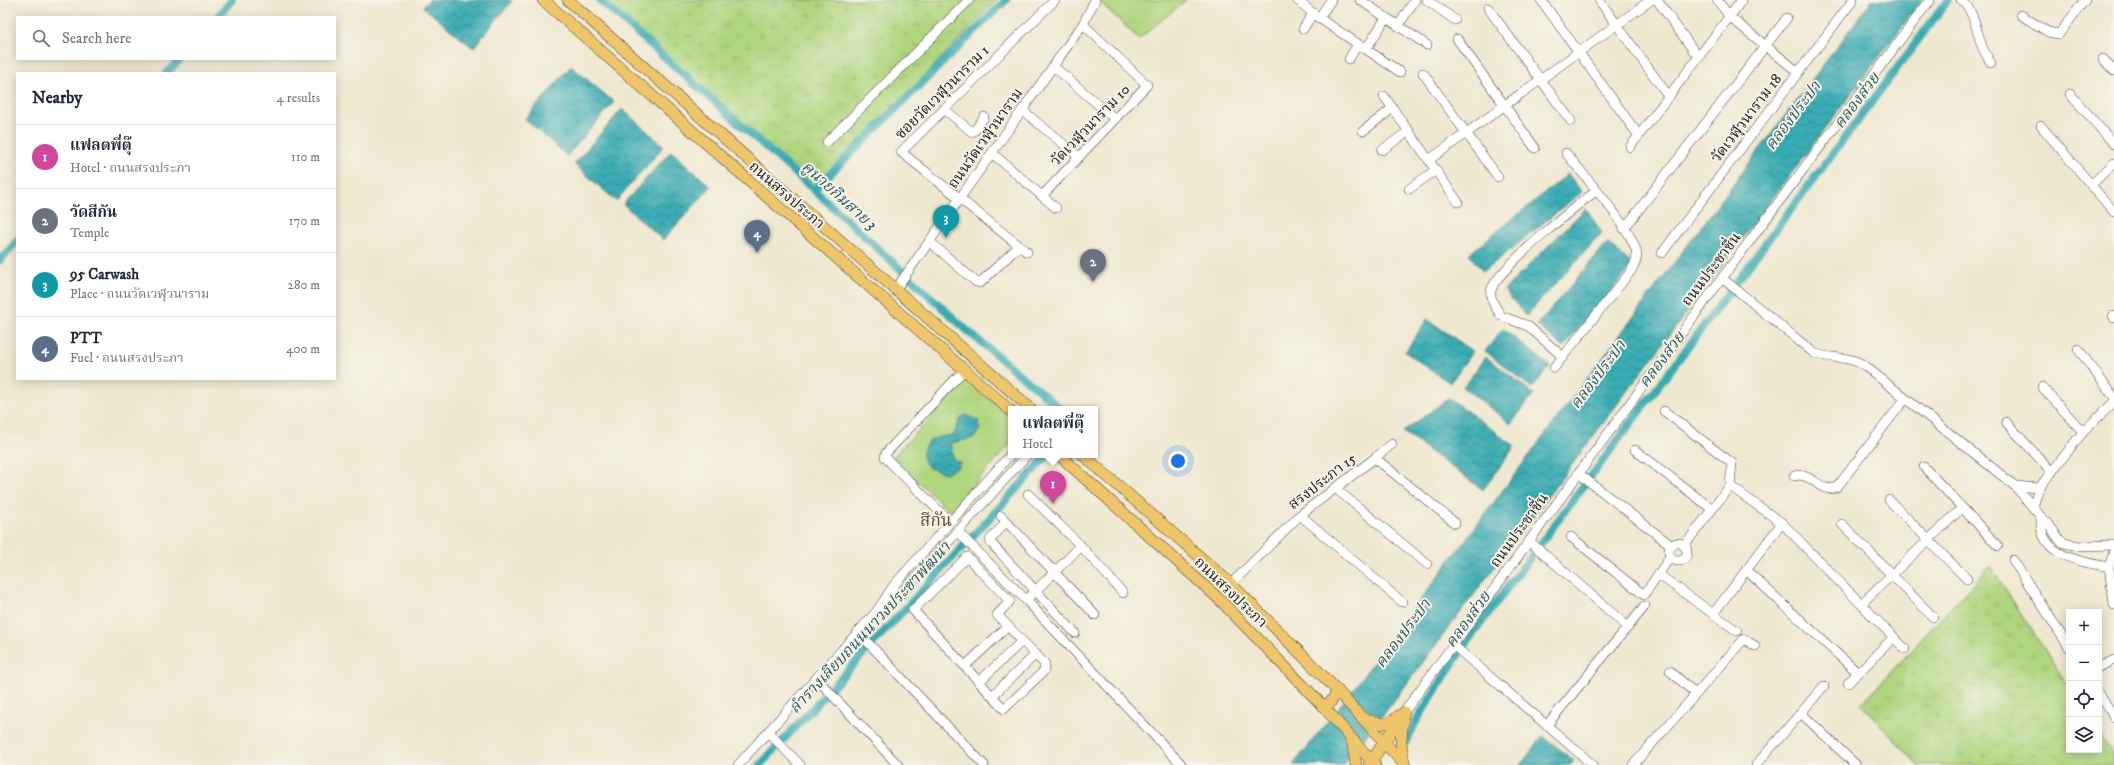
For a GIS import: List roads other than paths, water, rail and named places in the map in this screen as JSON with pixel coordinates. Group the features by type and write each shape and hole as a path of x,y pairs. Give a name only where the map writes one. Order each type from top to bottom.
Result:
{"main road":[{"name":"ถนนสรงประภา","path":"543,0 1008,408"},
{"name":"ถนนสรงประภา","path":"570,2 898,286 1028,406"},
{"path":"560,16 570,2"},
{"name":"ถนนสรงประภา","path":"1062,458 1218,598 1322,705 1351,738 1357,750 1372,764"},
{"name":"ถนนสรงประภา","path":"1086,458 1231,584 1362,717 1376,727"},
{"path":"1136,523 1147,510"},
{"path":"1322,705 1330,703 1341,694"},
{"path":"1404,712 1392,723 1376,727 1385,743 1404,765"},
{"path":"1372,764 1404,712"},
{"path":"1404,712 1401,742 1404,765"},
{"path":"1356,765 1357,750"}],"street":[{"path":"827,142 969,0"},
{"name":"ซอยวัดเวฬุวนาราม 1","path":"960,199 901,152 1055,0"},
{"name":"ถนนวัดเวฬุวนาราม","path":"898,286 1083,24 1095,0"},
{"path":"1297,0 1316,15 1400,72"},
{"path":"1303,29 1331,0"},
{"path":"1398,26 1415,0"},
{"path":"1541,0 1639,136"},
{"path":"1598,0 1669,97"},
{"path":"1429,160 1540,78 1579,52 1650,0"},
{"path":"1657,0 1699,58"},
{"path":"1717,0 1730,17 1798,72"},
{"path":"1630,147 1742,0"},
{"name":"วัดเวฬุวนาราม 18","path":"1662,253 1853,0"},
{"name":"ถนนประชาชื่น","path":"1404,712 1458,649 1535,546 1580,474 1722,278 1930,0"},
{"path":"1961,0 1966,5 1976,22 1982,48 1991,63"},
{"path":"2021,14 2048,32 2059,34 2085,0"},
{"path":"1431,1 1455,20"},
{"path":"1366,2 1386,18 1427,45"},
{"path":"1488,8 1571,121"},
{"path":"1366,49 1386,18"},
{"path":"1624,229 1787,18"},
{"name":"วัดเวฬุวนาราม 10","path":"1042,196 1147,85 1083,24"},
{"path":"1457,39 1535,148"},
{"path":"1349,59 1358,44"},
{"path":"2103,59 2114,71"},
{"path":"1054,66 1115,119"},
{"path":"1423,73 1498,177"},
{"path":"2070,94 2114,144"},
{"path":"1384,96 1458,202"},
{"path":"1363,131 1392,108"},
{"path":"944,109 972,132 976,129 984,117"},
{"path":"1022,110 1079,157"},
{"path":"2041,126 2114,212"},
{"path":"1382,150 1409,131"},
{"path":"992,153 1056,208"},
{"path":"1554,368 1631,271 1636,261 1636,251 1624,229 1566,153"},
{"path":"2091,185 2114,163"},
{"path":"1409,189 1436,170"},
{"path":"1563,357 1528,326 1501,316 1492,300 1491,291 1495,282 1513,263 1596,191"},
{"path":"960,199 1027,252"},
{"path":"930,242 976,282 980,283 1019,246"},
{"path":"1722,278 1814,353 1821,356 1858,361 2015,486 2041,517 2048,523 2058,538 2064,542 2079,546 2114,546"},
{"path":"2078,349 2114,397"},
{"path":"950,522 885,457 886,453 965,369"},
{"path":"2042,386 2083,432"},
{"path":"1794,476 1806,475 1825,488 1832,489 1837,487 1905,399"},
{"path":"2033,507 2039,488 2083,432 2114,402"},
{"path":"1664,411 1732,463 1730,486 1684,546"},
{"path":"2006,422 2052,472"},
{"path":"1375,458 1392,444"},
{"path":"1635,450 1712,509"},
{"path":"878,611 894,585 1008,457"},
{"path":"738,765 858,632 878,611 902,593 958,533 1024,458"},
{"name":"สรงประภา 15","path":"1231,584 1300,515 1375,458 1455,523"},
{"path":"1924,467 1998,546"},
{"path":"1580,474 1672,546"},
{"path":"1730,486 1782,523 1905,649"},
{"path":"2015,486 2039,488"},
{"path":"1335,488 1427,564"},
{"path":"1028,494 1080,546 1123,593"},
{"path":"1889,500 1967,580"},
{"path":"1861,604 1962,508"},
{"path":"1300,515 1402,602"},
{"path":"2041,517 2040,526 2044,538 2054,550 2070,558 2109,567"},
{"path":"1074,633 991,543 990,540 1003,519 1095,616"},
{"path":"1712,614 1782,523"},
{"path":"1842,524 1933,617"},
{"path":"958,533 1026,600 1182,765"},
{"path":"1571,537 1644,595 1670,556 1669,551 1672,546 1676,543 1684,546"},
{"path":"1026,600 1080,546"},
{"path":"1535,546 1628,627"},
{"path":"1670,556 1675,560 1684,558 1686,551 1684,546"},
{"path":"2114,551 2109,567 2114,605"},
{"path":"967,557 1010,601 997,615 1022,641 1036,654 1045,666 1044,671 1004,709 913,610 967,557"},
{"path":"2014,560 2068,645"},
{"path":"1746,570 1858,673"},
{"path":"1658,574 1737,632"},
{"path":"1547,725 1645,606"},
{"path":"965,666 1008,626"},
{"path":"858,632 984,765"},
{"path":"1848,683 1894,637"},
{"path":"1633,765 1744,638 1755,646"},
{"path":"979,682 1022,641"},
{"path":"1458,649 1593,765"},
{"path":"992,696 1036,654"},
{"path":"2102,666 2114,660"},
{"path":"1670,671 1696,694"},
{"path":"817,679 898,765"},
{"path":"1756,765 1824,686"},
{"path":"2102,698 2114,717"},
{"path":"1801,713 1856,765"},
{"path":"768,732 800,765"}],"water":[{"path":"429,0 512,1 473,48 423,7"},
{"name":"คลองประปา","path":"1872,0 1922,0 1384,714 1343,765 1293,765 1354,688"},
{"path":"571,66 614,102 567,156 525,119"},
{"path":"622,109 664,146 616,201 574,164"},
{"path":"671,151 711,187 663,240 623,204"},
{"path":"1568,174 1582,192 1483,272 1469,254"},
{"path":"1586,208 1602,233 1526,316 1504,290"},
{"path":"1607,243 1633,265 1563,347 1537,325"},
{"path":"1427,319 1473,351 1450,383 1405,352"},
{"path":"1503,329 1550,366 1532,388 1485,351"},
{"path":"1486,357 1534,394 1511,424 1463,387"},
{"path":"1449,398 1515,446 1483,490 1403,432"},
{"path":"966,415 979,421 980,429 974,438 950,443 954,461 960,462 958,467 946,473 929,468 923,459 923,452 927,443 936,438 953,435 959,422"},
{"path":"1543,736 1574,761 1570,765 1520,765"}],"waterway":[{"path":"218,16 232,0"},
{"name":"คูนายกิมสาย 3","path":"600,0 814,190 970,333 1057,406"},
{"path":"814,190 1006,0"},
{"name":"คลองส่วย","path":"1407,742 1415,723 1463,647 1948,0"},
{"path":"168,72 179,60"},
{"path":"0,260 16,242"},
{"name":"ลำรางเลียบถนนนาวงประชาพัฒนา","path":"760,765 1045,458"}],"place":[{"name":"95 Carwash","path":"946,238"},
{"name":"PTT","path":"757,253"},
{"name":"วัดสีกัน","path":"1093,282"},
{"name":"แฟลตพี่ตุ๊","path":"1053,504"}],"district":[{"name":"สีกัน","path":"936,520"}]}
